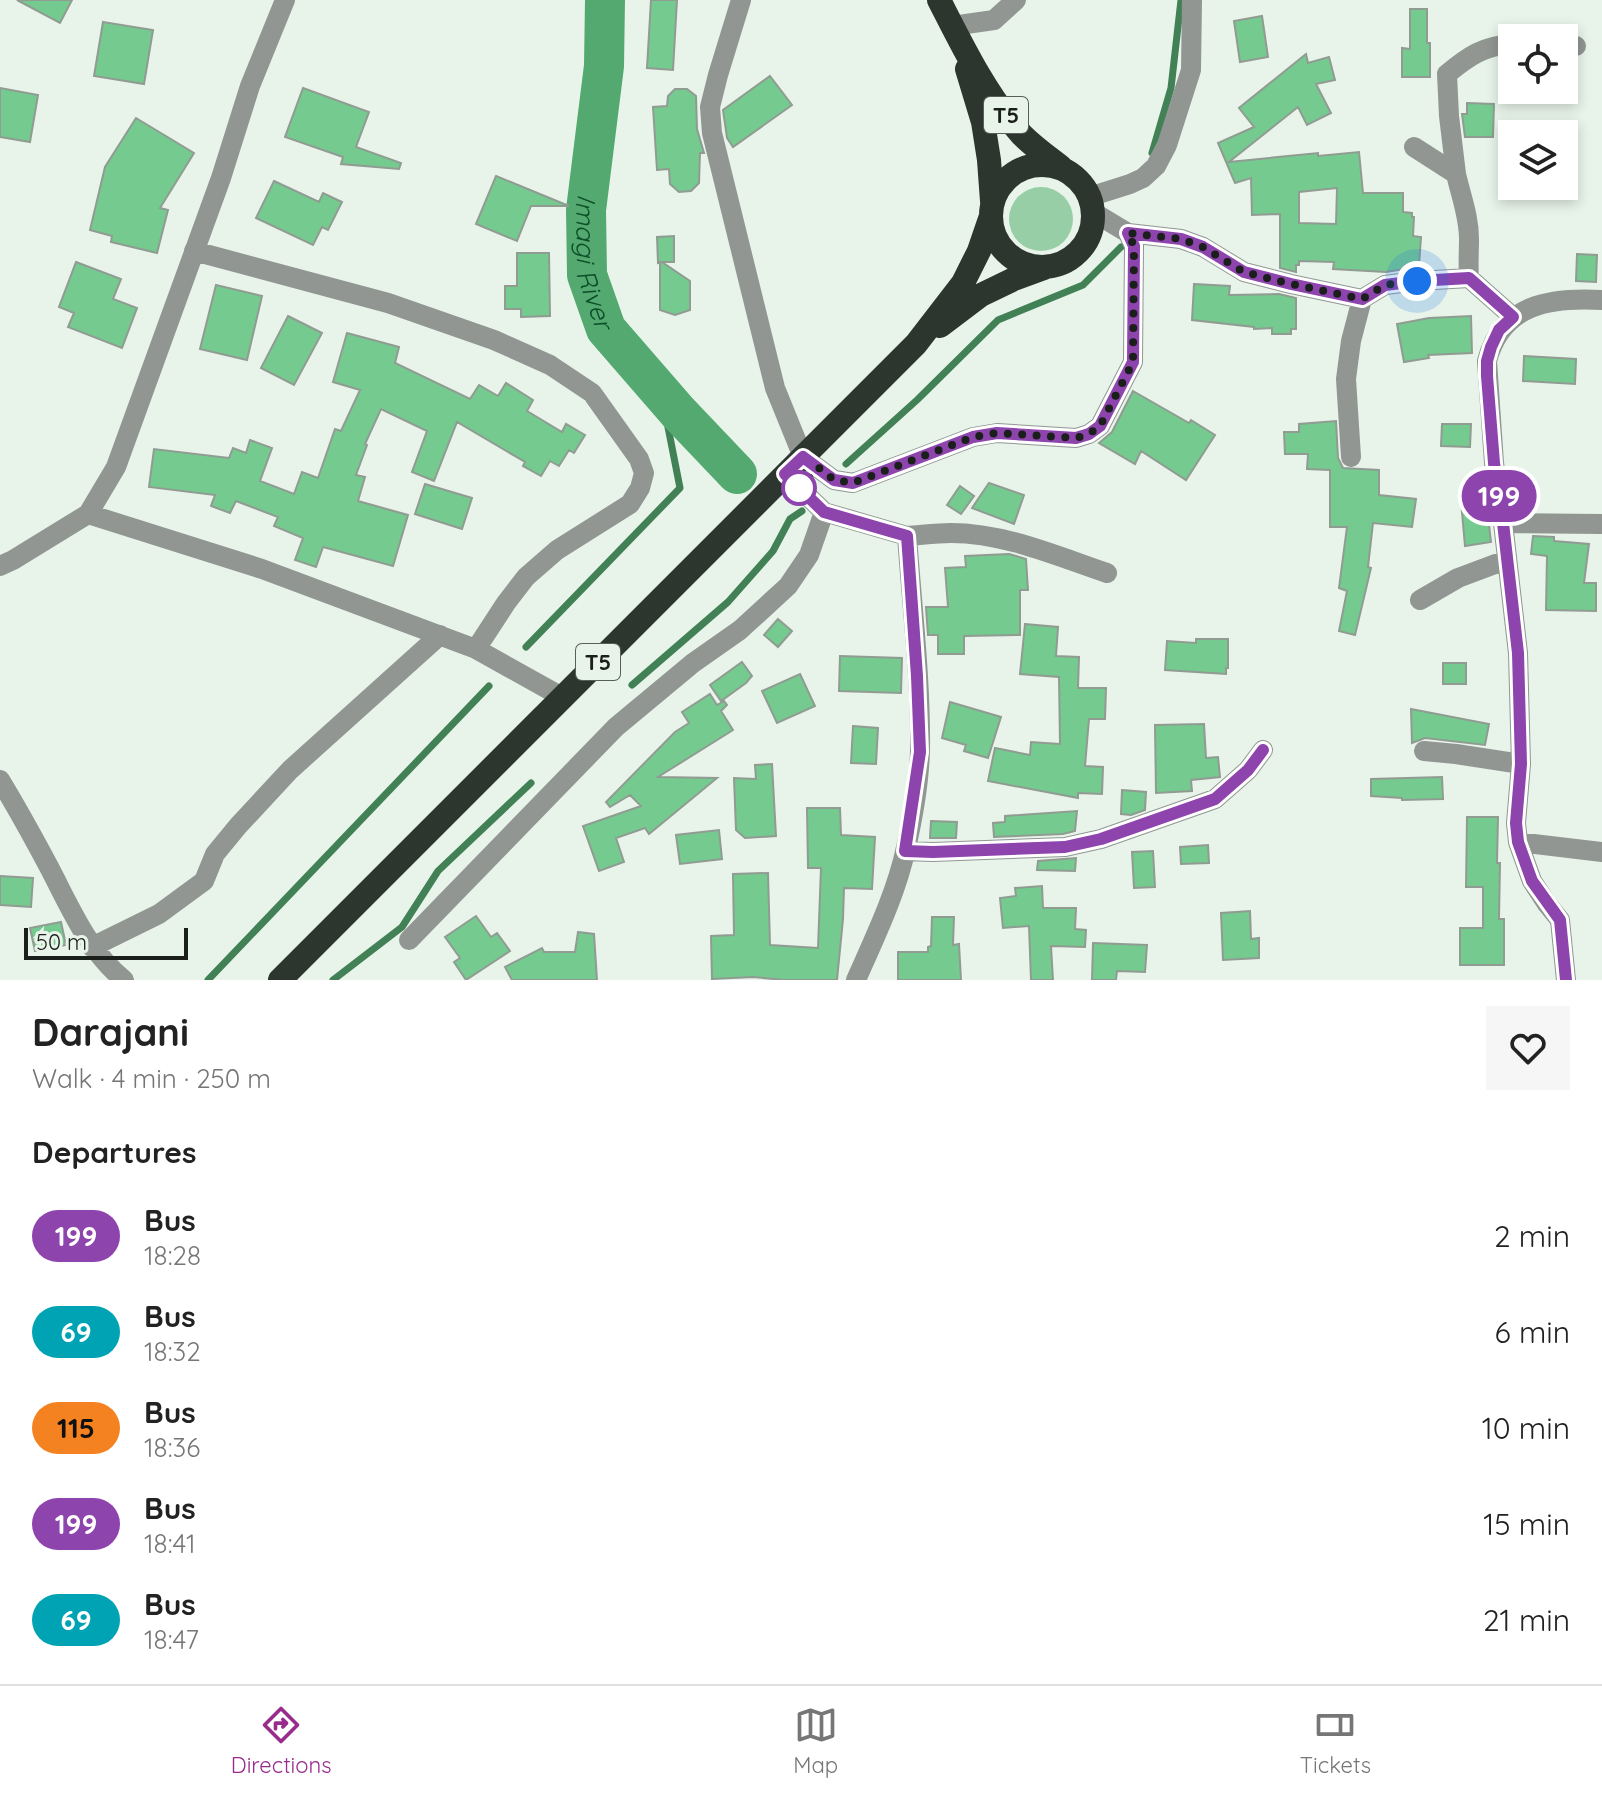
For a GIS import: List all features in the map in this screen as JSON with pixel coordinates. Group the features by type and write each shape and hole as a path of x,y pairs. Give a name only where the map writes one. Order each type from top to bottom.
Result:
{"highway":[{"name":"T5","path":"916,344 981,295 1014,279 1071,259 1084,245 1092,228 1091,205 1080,182 1015,126 955,33 939,0"},
{"name":"T5","path":"955,33 983,122 989,160 993,232 998,244 1020,263 1047,267"},
{"name":"T5","path":"280,980 916,344 963,283 979,251 991,210 1005,180 1013,173 1032,166 1060,168 1072,175"}],"street":[{"path":"0,566 88,514 116,467 221,178 250,86 285,0"},
{"path":"741,0 710,107 712,133 775,388 803,457 834,480 853,483 973,437 997,433 1076,438 1100,426 1133,362 1134,246 1128,233 1091,205 1143,178 1156,166 1167,145 1191,70 1192,0"},
{"path":"985,0 994,20"},
{"path":"955,33 994,20 1016,0"},
{"path":"1498,45 1470,55 1447,74 1449,116 1456,174 1466,211 1469,278 1513,317"},
{"path":"1414,147 1456,174"},
{"path":"1128,233 1181,239 1203,247 1244,272 1362,299 1385,285 1469,278"},
{"path":"194,251 388,303 494,340 550,365 592,393 639,459 644,473 640,488 630,504 557,550 526,577 476,649"},
{"path":"1351,457 1346,379 1351,341 1362,299"},
{"path":"1566,980 1560,920 1532,881 1518,842 1516,823 1521,764 1518,653 1494,463 1487,361 1499,330 1527,309 1548,303 1602,300"},
{"path":"785,474 824,512 907,536 951,533 984,536 1029,547 1107,573"},
{"path":"409,940 616,727 693,663 740,630 788,586 809,555 824,512"},
{"path":"88,514 262,569 440,635 476,649 562,697"},
{"path":"1503,523 1602,524"},
{"path":"856,980 889,903 905,851 920,752 907,536"},
{"path":"1420,600 1458,578 1506,560"},
{"path":"92,947 159,914 204,881 215,854 290,770 440,635"},
{"path":"905,851 1065,847 1101,839 1215,799 1248,770 1263,750"},
{"path":"1424,751 1521,764"},
{"path":"0,780 92,947 124,980"},
{"path":"1518,842 1602,852"}],"green space":[{"path":"1041,187 1053,189 1064,196 1071,207 1071,231 1064,242 1053,249 1041,251 1029,249 1018,242 1011,231 1009,219 1011,207 1018,196 1029,189"}],"building":[{"path":"17,0 72,0 60,23"},
{"path":"651,0 677,0 673,70 647,68"},
{"path":"1410,9 1427,9 1430,77 1402,77 1402,48 1410,49"},
{"path":"1262,16 1268,57 1240,62 1234,21"},
{"path":"103,22 153,30 144,84 94,76"},
{"path":"1306,54 1308,63 1329,57 1335,80 1316,84 1331,113 1307,125 1298,107 1229,162 1359,152 1363,193 1403,193 1403,212 1412,213 1413,236 1421,237 1419,266 1405,265 1405,269 1386,272 1333,269 1334,262 1299,261 1296,272 1280,268 1280,214 1252,215 1251,178 1235,183 1218,143 1254,127 1239,108","holes":["1337,188 1336,224 1299,223 1299,192"]},
{"path":"770,76 792,105 733,147 727,138 723,110"},
{"path":"0,88 38,95 30,142 0,137"},
{"path":"303,88 369,112 356,147 401,163 399,169 341,164 343,157 285,137"},
{"path":"675,89 687,89 696,96 697,129 704,153 700,153 699,183 691,191 679,192 670,184 669,169 657,170 653,107 667,106 668,96"},
{"path":"1467,103 1494,104 1493,137 1465,137 1462,114 1467,114"},
{"path":"136,118 194,153 160,208 168,210 157,253 111,242 112,236 90,230 105,167"},
{"path":"496,176 569,206 531,206 517,241 476,224"},
{"path":"274,181 319,202 323,193 342,202 328,230 322,227 313,245 256,218"},
{"path":"674,236 674,262 662,262 690,281 690,310 675,315 660,310 657,237"},
{"path":"517,253 549,253 550,316 521,317 521,309 505,309 505,286 517,286"},
{"path":"1577,254 1597,255 1596,282 1576,281"},
{"path":"76,262 121,279 113,299 137,308 122,348 68,327 74,313 59,307"},
{"path":"1194,284 1230,286 1229,295 1279,294 1296,298 1296,329 1291,329 1291,334 1272,334 1272,328 1254,329 1192,320"},
{"path":"216,285 262,296 247,360 200,349"},
{"path":"288,316 322,333 294,385 261,368"},
{"path":"1471,316 1472,353 1428,355 1429,358 1404,362 1397,324 1429,318"},
{"path":"347,333 399,347 395,363 470,399 479,385 498,396 506,383 533,400 527,411 562,432 566,424 585,435 574,453 569,450 559,466 550,461 541,476 523,466 525,462 457,422 434,481 412,472 427,431 381,409 365,444 356,475 365,477 358,501 408,515 393,566 323,547 316,567 295,560 303,538 274,526 278,517 236,501 230,513 211,506 215,495 149,487 154,449 229,458 233,448 246,453 250,440 272,448 260,481 294,494 302,472 318,478 335,429 341,431 360,390 333,382"},
{"path":"1524,356 1576,359 1575,384 1523,381"},
{"path":"1133,391 1215,435 1186,480 1141,451 1135,464 1099,443 1112,432"},
{"path":"1336,421 1338,458 1343,468 1379,470 1379,495 1416,499 1412,527 1373,523 1368,567 1371,568 1355,635 1339,631 1347,591 1339,588 1347,527 1330,527 1330,470 1307,469 1308,454 1285,454 1284,432 1299,432 1299,424"},
{"path":"1442,424 1471,424 1470,447 1441,446"},
{"path":"989,483 1024,495 1014,524 972,508"},
{"path":"425,484 472,498 462,529 415,514"},
{"path":"960,486 974,496 961,514 947,505"},
{"path":"1486,499 1491,542 1465,546 1461,501"},
{"path":"1533,536 1589,544 1584,583 1596,583 1596,611 1546,610 1547,556 1531,554"},
{"path":"1009,554 1026,559 1028,590 1020,590 1020,635 964,636 964,654 938,654 938,635 928,635 926,607 948,607 945,568 966,567 965,556"},
{"path":"778,619 792,631 778,647 764,635"},
{"path":"1025,624 1058,627 1056,656 1079,657 1078,688 1106,688 1105,719 1089,719 1085,766 1103,767 1102,794 1078,793 1078,798 988,781 995,748 1030,755 1031,742 1060,744 1059,677 1020,674"},
{"path":"1196,639 1228,639 1226,674 1165,670 1167,641 1196,643"},
{"path":"840,656 902,658 901,693 839,691"},
{"path":"742,662 752,676 721,701 710,685"},
{"path":"1443,663 1466,663 1466,684 1443,684"},
{"path":"800,674 815,706 777,723 762,691"},
{"path":"710,694 717,705 724,701 727,705 721,711 733,730 658,777 717,778 649,834 645,828 616,838 624,862 599,871 583,826 641,806 630,795 610,807 606,802 675,732 689,723 682,712"},
{"path":"950,702 1001,717 988,758 964,751 966,745 942,738"},
{"path":"1411,709 1489,724 1485,745 1425,738 1412,743"},
{"path":"1204,724 1206,758 1218,757 1220,777 1191,780 1192,791 1156,793 1155,725"},
{"path":"853,726 878,728 876,764 851,763"},
{"path":"772,764 776,836 745,838 736,830 734,778 756,779 755,765"},
{"path":"1442,777 1443,799 1402,800 1371,796 1371,779"},
{"path":"1122,790 1146,792 1145,810 1131,815 1121,814"},
{"path":"807,808 840,808 841,835 875,837 872,889 844,888 837,980 712,979 711,936 734,935 733,874 768,873 770,945 818,948 821,868 808,868"},
{"path":"1077,811 1075,831 994,837 993,823 1005,822 1005,816"},
{"path":"1467,817 1498,817 1499,919 1504,919 1504,965 1460,965 1460,928 1483,928 1483,887 1466,887"},
{"path":"931,821 957,822 956,838 930,838"},
{"path":"719,830 722,859 680,864 676,835"},
{"path":"1208,845 1209,863 1181,864 1180,847"},
{"path":"1153,851 1155,887 1134,888 1132,852"},
{"path":"1076,858 1075,871 1037,870 1038,861"},
{"path":"0,876 33,878 31,907 0,905"},
{"path":"1042,886 1043,908 1076,908 1075,929 1086,930 1085,947 1051,946 1053,980 1031,980 1029,926 1003,928 1000,898 1016,896 1015,888"},
{"path":"1250,911 1251,939 1259,938 1259,958 1223,960 1221,913"},
{"path":"476,916 491,937 497,933 510,951 466,980 454,962 460,958 445,937"},
{"path":"932,917 954,917 953,945 959,944 961,980 898,980 898,952 928,952"},
{"path":"61,922 66,945 35,951 30,928"},
{"path":"578,932 594,934 597,980 512,980 505,967 542,948 544,952 575,952"},
{"path":"1093,943 1147,945 1145,972 1117,971 1116,980 1092,980"}],"waterway":[{"name":"Imagi River","path":"605,0 604,66 586,210 587,275 606,329 737,474"},
{"path":"1152,153 1171,88 1181,0"},
{"path":"846,464 998,320 1083,285 1121,247"},
{"path":"526,647 680,488 667,422 678,412"},
{"path":"632,685 728,602 773,551 790,519 802,511"},
{"path":"208,980 489,686"},
{"path":"333,980 402,927 438,871 531,783"}],"bus line":[{"name":"199","path":"1263,750 1248,770 1215,799 1101,839 1065,847 905,851 920,752 907,536 824,512 785,474 803,457 834,480 853,483 973,437 997,433 1076,438 1089,434 1100,426 1133,362 1134,246 1128,233 1181,239 1203,247 1244,272 1362,299 1385,285 1469,278 1513,317 1499,330 1491,347 1487,376 1494,463 1518,653 1521,764 1516,823 1518,842 1532,881 1560,920 1566,980"}],"route":[{"path":"799,488 819,468 834,480 853,483 973,437 997,433 1076,438 1100,426 1133,362 1134,246 1128,233 1181,239 1203,247 1244,272 1362,299 1385,285 1417,281"}]}
